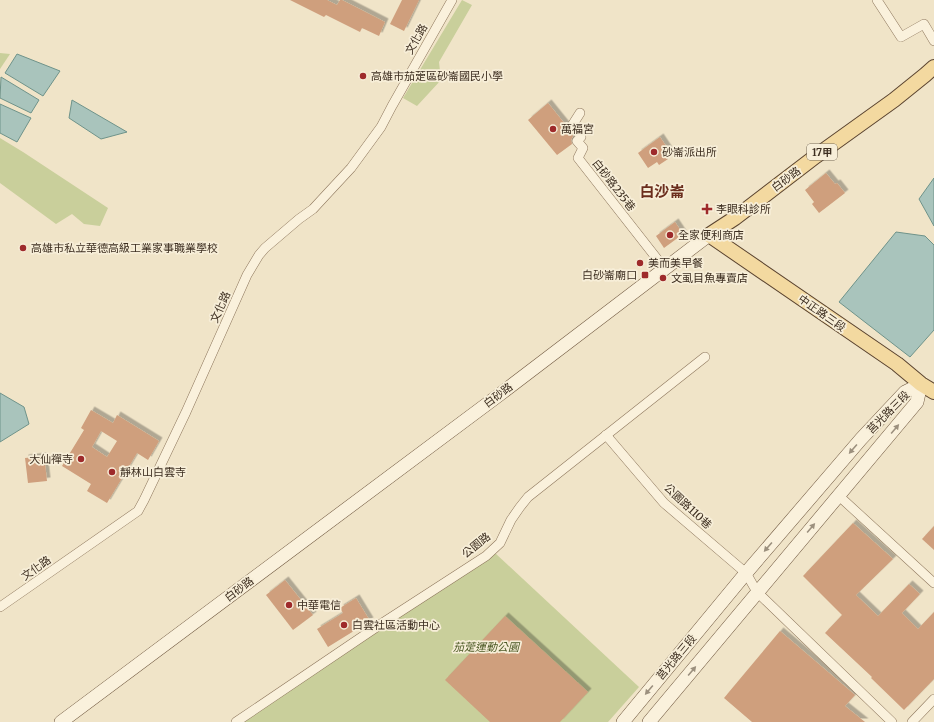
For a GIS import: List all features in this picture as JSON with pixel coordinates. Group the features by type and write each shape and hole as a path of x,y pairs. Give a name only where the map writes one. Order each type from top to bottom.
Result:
{"main road":[{"name":"白砂路","path":"709,235 735,218 934,67"},
{"name":"中正路三段","path":"709,235 897,364 921,384 934,392"}],"street":[{"name":"文化路","path":"0,607 138,511 186,412 247,274 265,248 313,209 351,168 381,127 452,0"},
{"path":"877,0 901,37 924,24 934,41"},
{"name":"白砂路235巷","path":"580,113 573,124 581,137 577,141 583,148 578,158 665,269"},
{"name":"白砂路","path":"61,722 499,395 709,235"},
{"name":"公園路","path":"236,722 381,624 486,556 500,543 511,520 528,497 705,357"},
{"name":"莒光路三段","path":"649,722 917,402 921,384"},
{"name":"莒光路三段","path":"623,722 746,573 856,445 905,392 921,384"},
{"name":"公園路110巷","path":"606,435 664,503 746,573 757,592 892,722"},
{"path":"839,496 934,583"},
{"path":"912,722 934,699"}],"green space":[{"path":"462,0 472,5 439,62 441,80 417,106 403,98"},
{"path":"0,53 10,54 0,69"},
{"path":"0,138 108,208 100,226 84,224 72,214 56,224 0,183"},
{"name":"茄萣運動公園","path":"494,552 639,687 608,722 241,722"}],"water":[{"path":"17,54 60,71 43,96 5,73"},
{"path":"1,77 39,100 31,113 0,98"},
{"path":"72,100 127,132 101,139 69,118"},
{"path":"0,104 31,118 17,142 0,133"},
{"path":"934,178 934,226 919,199"},
{"path":"896,232 925,236 934,245 934,330 910,357 839,302"},
{"path":"0,393 24,407 29,424 0,442"}],"building":[{"path":"290,0 327,0 337,5 340,0 342,0 385,22 379,36 362,28 360,32 326,15 324,17"},
{"path":"402,0 419,0 404,31 390,24"},
{"name":"萬福宮","path":"548,103 573,136 571,140 572,144 557,155 528,120"},
{"name":"砂崙派出所","path":"660,137 670,152 666,156 668,159 659,165 657,162 648,168 638,153"},
{"path":"826,173 845,193 819,213 812,204 814,202 805,190"},
{"name":"全家便利商店","path":"675,222 683,234 664,248 656,236"},
{"path":"91,410 113,423 117,415 159,441 148,460 137,453 107,503 87,491 91,484 62,466 84,430 81,428","holes":["101,431 117,441 107,457 92,447"]},
{"path":"44,456 47,481 28,483 25,458"},
{"path":"853,523 893,559 856,595 878,616 909,584 920,594 902,613 918,629 934,612 934,679 904,710 871,678 872,677 825,633 842,615 803,576"},
{"path":"934,526 934,550 922,539"},
{"name":"中華電信","path":"285,580 313,615 293,630 266,595"},
{"name":"白雲社區活動中心","path":"356,598 370,621 328,647 317,629 343,613 340,608"},
{"path":"505,616 588,692 560,722 490,722 445,680"},
{"path":"780,631 855,695 845,706 865,722 752,722 724,698"}],"place":[{"name":"高雄市茄萣區砂崙國民小學","path":"363,76"},
{"name":"萬福宮","path":"553,129"},
{"name":"砂崙派出所","path":"654,152"},
{"name":"李眼科診所","path":"707,209"},
{"name":"全家便利商店","path":"670,235"},
{"name":"高雄市私立華德高級工業家事職業學校","path":"23,248"},
{"name":"美而美早餐","path":"640,263"},
{"name":"白砂崙廟口","path":"645,275"},
{"name":"文虱目魚專賣店","path":"663,278"},
{"name":"大仙禪寺","path":"81,459"},
{"name":"靜林山白雲寺","path":"112,472"},
{"name":"中華電信","path":"289,605"},
{"name":"白雲社區活動中心","path":"344,625"}],"district":[{"name":"白沙崙","path":"662,191"}]}
